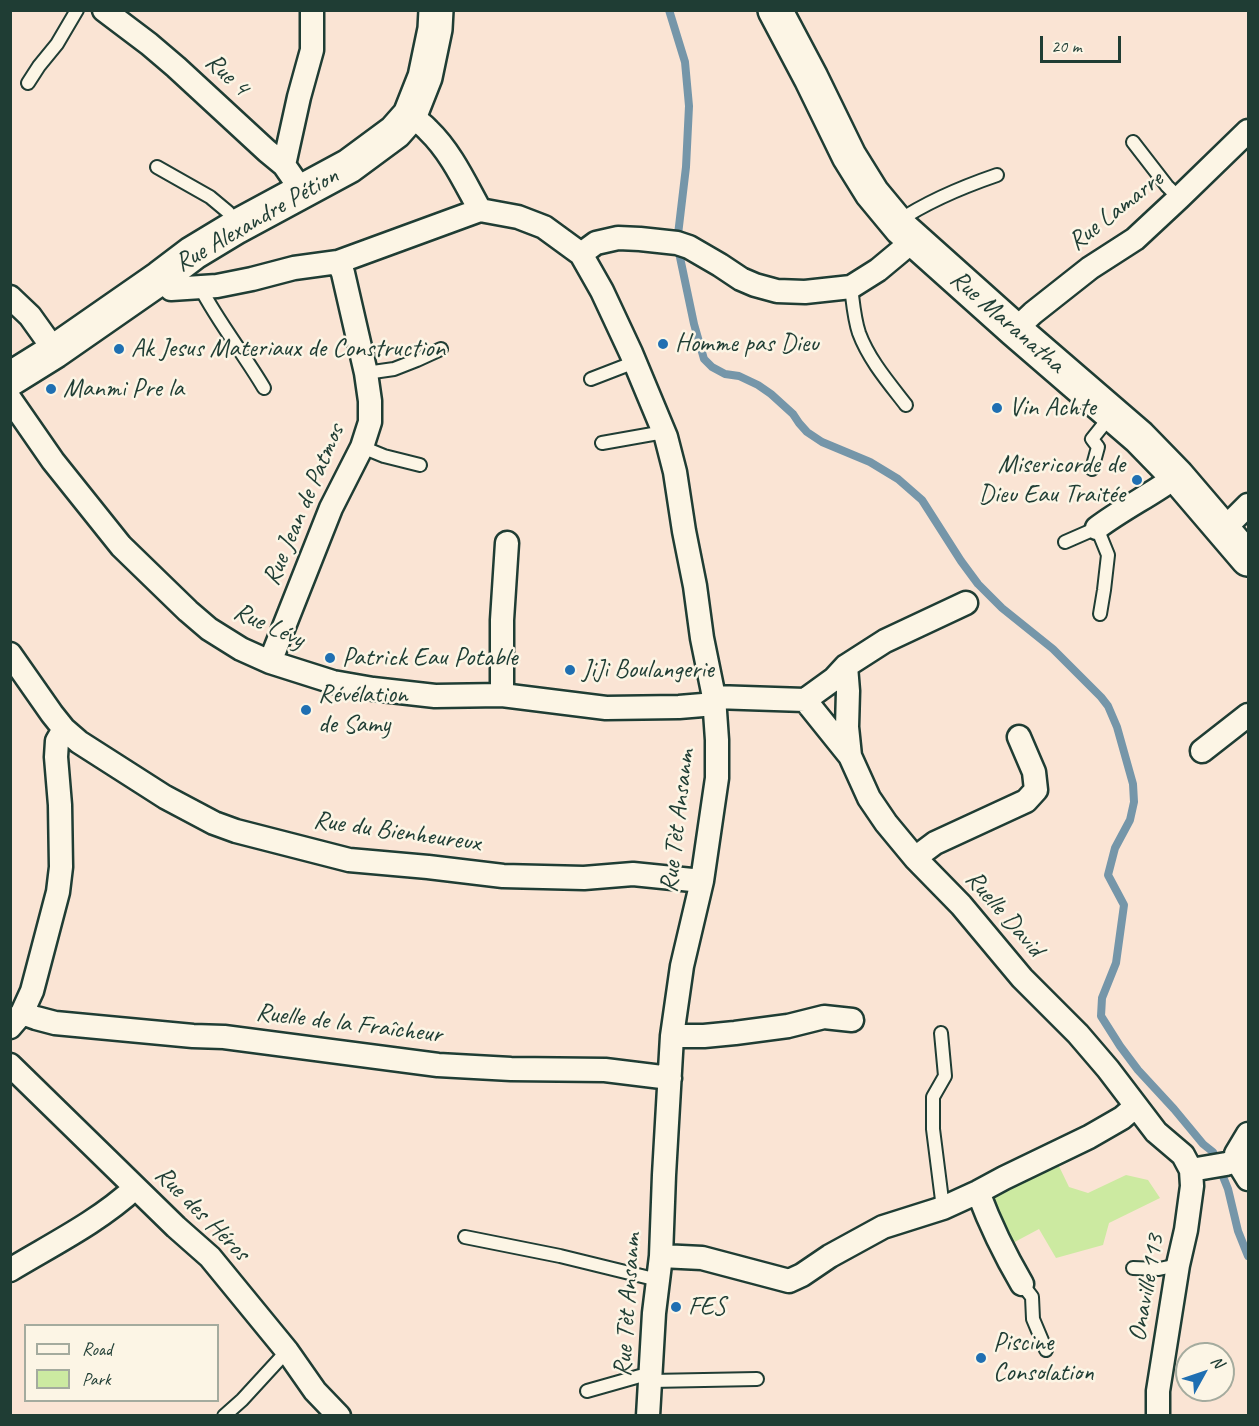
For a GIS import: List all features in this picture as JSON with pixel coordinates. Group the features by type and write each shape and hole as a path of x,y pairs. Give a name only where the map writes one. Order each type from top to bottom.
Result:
{"street":[{"name":"Rue 4","path":"104,10 176,67 293,178"},
{"path":"293,178 299,97 312,50 312,10"},
{"name":"Rue Alexandre Pétion","path":"10,379 55,351 193,253 236,227 293,178 349,166 395,132 410,115 425,77 435,29 436,10"},
{"name":"Rue Maranatha","path":"774,10 811,78 849,156 872,194 905,231 1139,437 1177,476 1248,559"},
{"path":"410,115 428,129 439,142 480,210"},
{"name":"Rue Lamarre","path":"1015,330 1090,268 1135,239 1248,131"},
{"path":"160,278 171,289 217,286 294,268 338,262 480,210 518,217 544,227 580,254 596,243 618,238 640,238 677,243 689,247 755,285 777,291 805,292 851,287 878,270 905,231"},
{"name":"Rue Tèt Ansanm","path":"580,254 602,291 664,432 675,472 702,638 715,701 717,778 702,881 682,966 672,1036 661,1256 654,1313 648,1416"},
{"name":"Rue Jean de Patmos","path":"270,662 331,508 362,447 370,422 366,373 343,273 338,262"},
{"path":"10,297 30,316 55,351"},
{"name":"Rue Lévy","path":"10,399 53,461 121,546 209,629 241,649 270,662 333,682 435,696 502,695 606,708 679,707 715,701"},
{"path":"1097,528 1177,476"},
{"path":"1223,530 1248,505"},
{"path":"502,695 502,620 507,543"},
{"path":"715,701 806,700 834,679 846,666 885,641 966,603"},
{"name":"Rue du Bienheureux","path":"10,654 64,729 79,742 165,797 214,823 236,831 349,860 503,876 584,878 633,874 702,881"},
{"path":"846,666 850,756"},
{"name":"Ruelle David","path":"806,700 850,756 869,798 886,823 915,858 961,905 1022,978 1078,1034 1108,1069 1155,1132 1183,1155 1222,1168"},
{"path":"1202,751 1248,716"},
{"path":"16,1020 32,991 58,892 61,867 60,805 56,757 57,741 64,729"},
{"path":"915,858 935,843 1026,801 1036,790 1034,772 1019,736"},
{"path":"672,1036 735,1033 788,1026 824,1017 852,1020"},
{"name":"Ruelle de la Fraîcheur","path":"16,1020 36,1018 55,1023 225,1037 438,1065 511,1069 605,1070 670,1078"},
{"name":"Rue des Héros","path":"10,1065 135,1188 210,1257 287,1351 315,1391 339,1416"},
{"path":"661,1256 702,1258 789,1281 883,1227 944,1208 1089,1137 1122,1118 1136,1106"},
{"path":"1222,1168 1236,1154 1248,1134"},
{"name":"Onaville 113","path":"1158,1416 1158,1391 1192,1186 1222,1168"},
{"path":"10,1270 94,1220 119,1203 135,1188"},
{"path":"978,1192 1022,1284"}],"lane":[{"path":"28,83 57,44 77,10"},
{"path":"1133,142 1179,198"},
{"path":"157,167 210,197 228,212 236,227"},
{"path":"905,231 920,207 964,186 997,174"},
{"path":"200,287 211,308 264,388"},
{"path":"851,287 854,315 860,334 870,355 906,405"},
{"path":"366,373 394,369 441,349"},
{"path":"591,379 635,362"},
{"path":"1092,469 1098,447 1092,439 1113,414"},
{"path":"602,443 664,432"},
{"path":"362,447 384,456 420,465"},
{"path":"1065,542 1097,528 1108,555 1100,614"},
{"path":"941,1033 945,1076 933,1097 933,1129 944,1208"},
{"path":"465,1237 560,1256 658,1280"},
{"path":"1132,1268 1159,1269 1178,1264"},
{"path":"1022,1284 1032,1297 1033,1319 1046,1350"},
{"path":"224,1416 287,1351"},
{"path":"587,1391 640,1376 757,1379"}],"green space":[{"path":"1056,1160 1069,1187 1088,1193 1126,1175 1148,1180 1160,1198 1109,1223 1103,1245 1056,1258 1039,1229 1009,1245 991,1194"}],"waterway":[{"path":"669,10 685,62 689,106 686,167 677,243 694,324 704,359 712,367 725,374 739,376 771,394 793,414 807,432 822,442 870,462 898,479 922,500 978,584 1002,608 1053,649 1108,706 1117,727 1133,784 1134,802 1130,820 1115,848 1108,875 1124,905 1116,963 1102,998 1101,1016 1138,1070 1203,1144 1213,1152 1228,1189 1238,1231 1248,1256"}],"place":[{"name":"Homme pas Dieu","path":"663,344"},
{"name":"Ak Jesus Materiaux de Construction","path":"119,349"},
{"name":"Manmi Pre la","path":"51,389"},
{"name":"Vin Achte","path":"997,408"},
{"name":"Misericorde de Dieu Eau Traitée","path":"1137,480"},
{"name":"Patrick Eau Potable","path":"330,658"},
{"name":"JiJi Boulangerie","path":"570,670"},
{"name":"Révélation de Samy","path":"306,710"},
{"name":"FES","path":"676,1307"},
{"name":"Piscine Consolation","path":"981,1358"}]}
